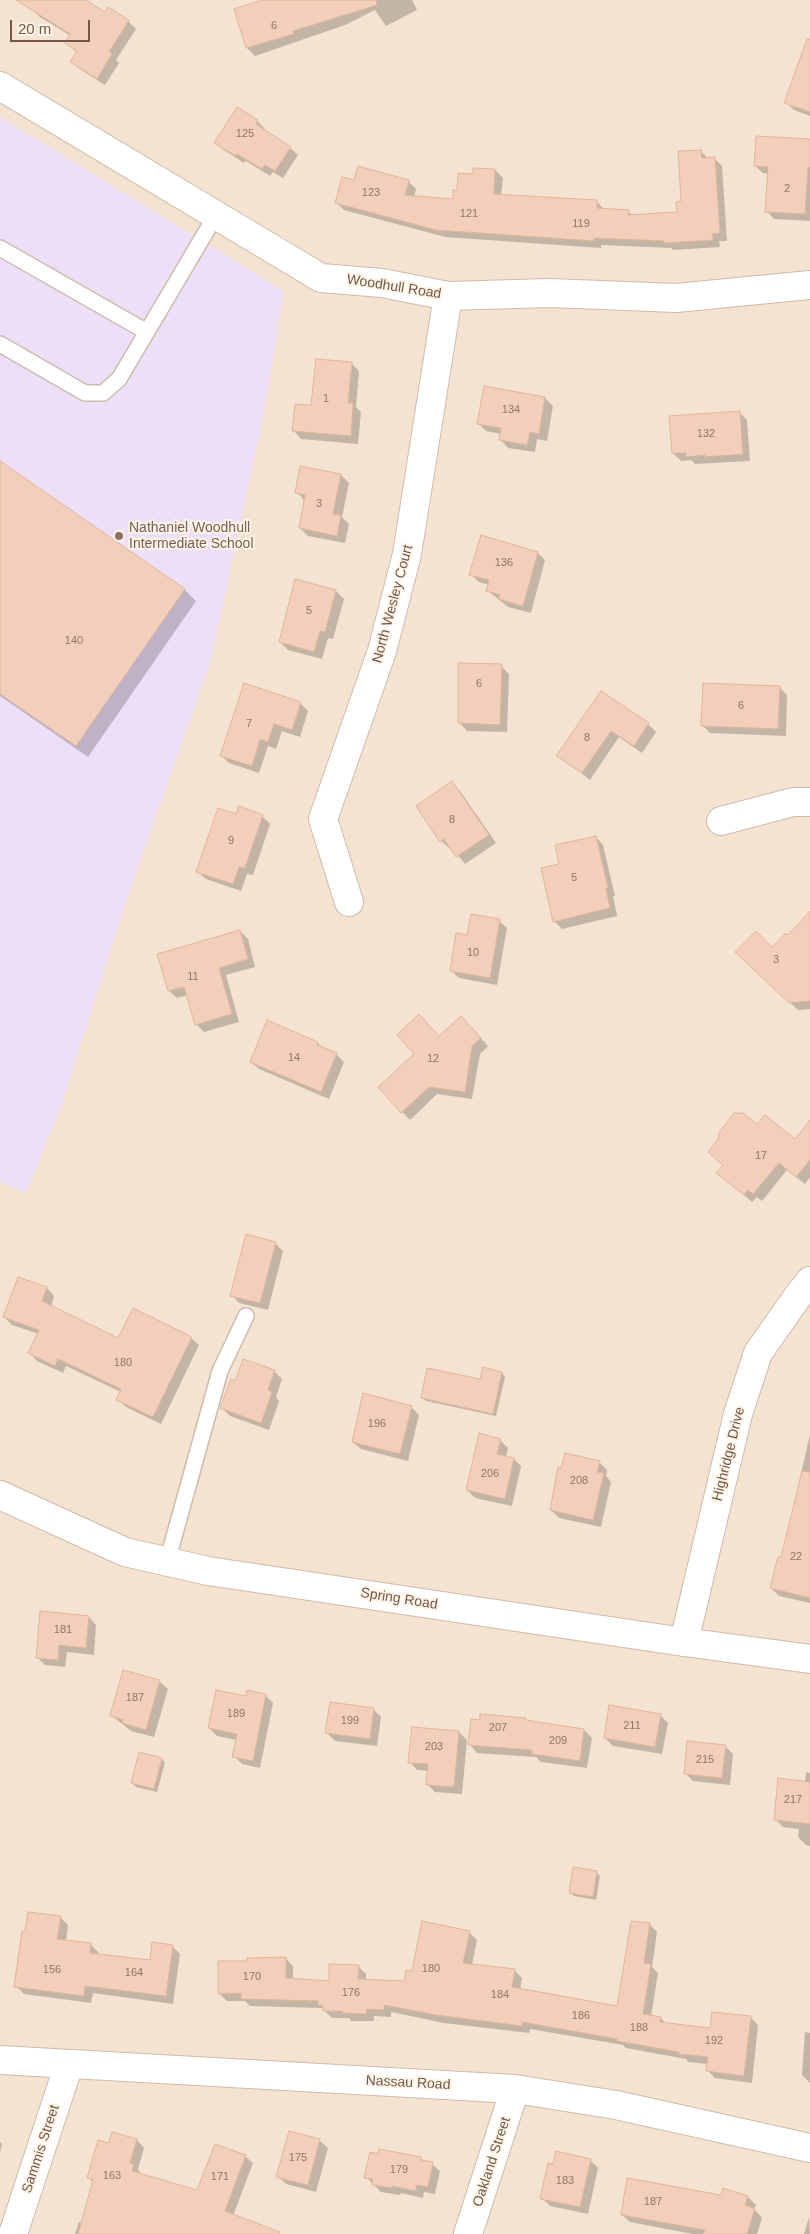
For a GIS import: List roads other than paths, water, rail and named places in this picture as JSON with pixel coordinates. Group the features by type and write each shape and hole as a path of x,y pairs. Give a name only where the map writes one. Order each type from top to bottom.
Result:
{"street":[{"name":"Woodhull Road","path":"0,86 321,278 382,283 448,296 550,292 676,298 810,285"},
{"name":"North Wesley Court","path":"349,902 324,819 382,651 408,554 448,296"},
{"path":"721,820 793,802 810,802"},
{"name":"Highridge Drive","path":"684,1642 738,1414 758,1353 810,1282"},
{"name":"Spring Road","path":"0,1495 125,1552 167,1562 208,1570 684,1642 810,1659"},
{"name":"Nassau Road","path":"0,2060 516,2089 616,2105 810,2148"},
{"name":"Sammis Street","path":"13,2234 68,2064"},
{"name":"Oakland Street","path":"468,2234 516,2089"}],"lane":[{"path":"0,344 85,393 103,393 118,379 216,215"},
{"path":"0,248 146,332"},
{"path":"167,1562 220,1372 246,1316"}],"place":[{"name":"Nathaniel Woodhull Intermediate School","path":"119,536"}]}
